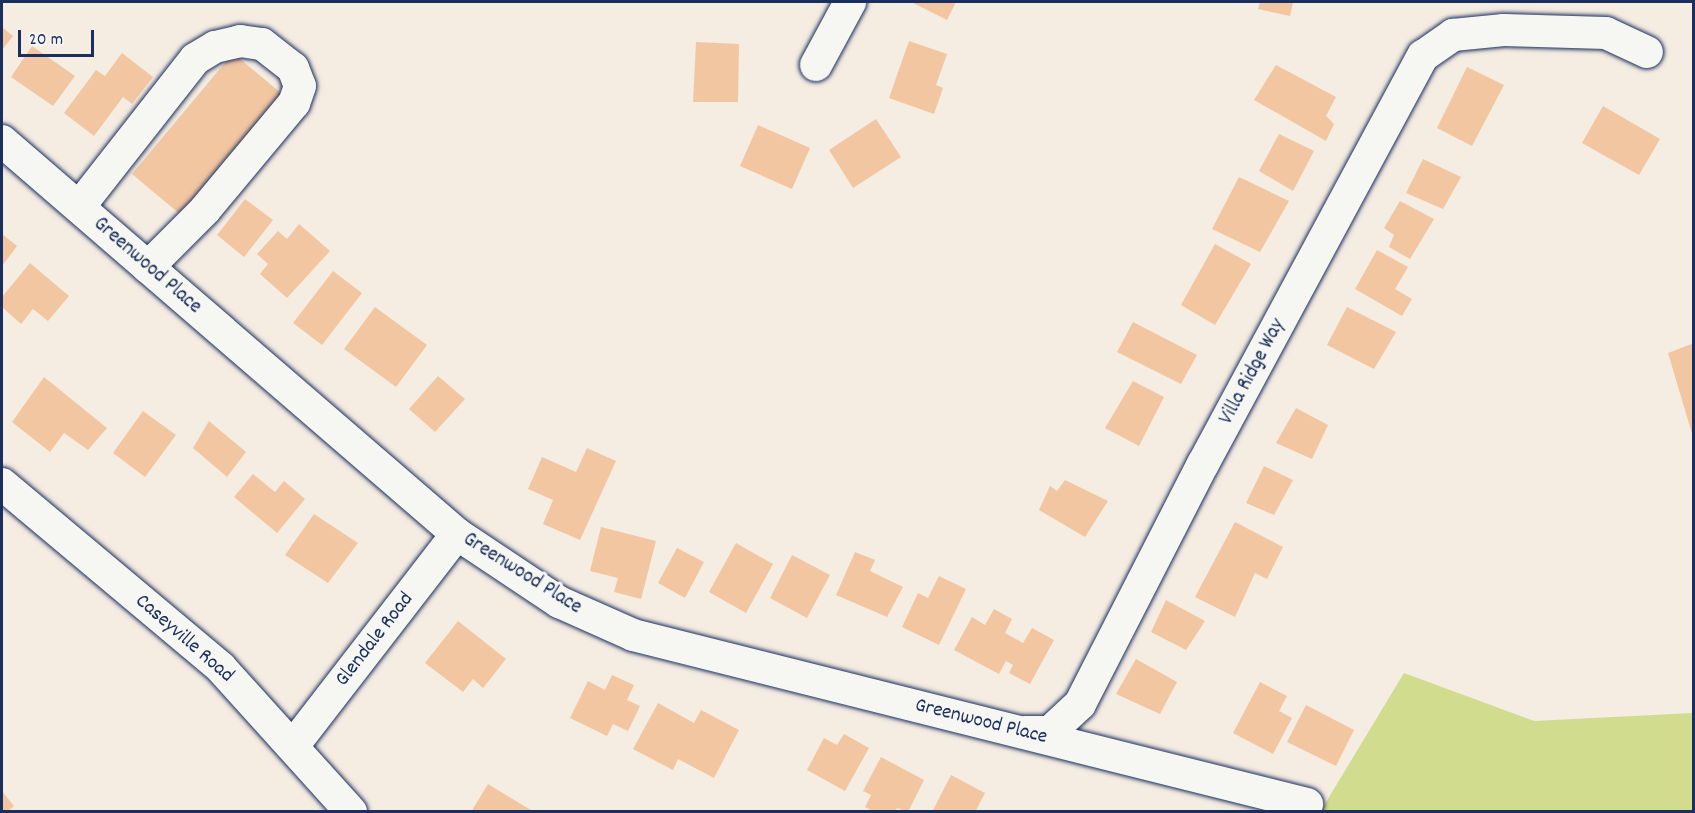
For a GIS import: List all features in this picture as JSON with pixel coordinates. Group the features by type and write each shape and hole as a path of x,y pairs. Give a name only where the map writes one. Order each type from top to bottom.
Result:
{"street":[{"path":"816,65 850,2"},
{"name":"Villa Ridge Way","path":"1018,732 1050,732 1080,704 1209,454 1423,56 1453,35 1504,30 1606,33 1647,52"},
{"path":"79,207 195,59 215,47 240,40 262,44 293,68 300,86 294,104 205,210 148,267"},
{"name":"Greenwood Place","path":"2,141 457,534 559,602 633,635 1307,804"},
{"name":"Caseyville Road","path":"2,484 221,669 351,812"},
{"name":"Glendale Road","path":"293,746 457,534"}],"path":[{"path":"1603,812 1619,812"}],"green space":[{"path":"1404,673 1534,721 1693,713 1693,811 1320,812"}],"building":[{"path":"911,2 956,2 947,20"},
{"path":"1260,2 1293,2 1290,16 1258,9"},
{"path":"2,27 13,36 2,50"},
{"path":"909,41 947,54 936,85 943,88 934,114 889,98"},
{"path":"696,42 739,44 738,102 693,102"},
{"path":"32,46 75,76 53,106 11,77"},
{"path":"122,53 153,77 132,104 123,97 94,136 64,113 96,70 105,76"},
{"path":"233,53 288,99 187,220 132,174"},
{"path":"1276,65 1336,97 1326,116 1334,124 1326,141 1254,100"},
{"path":"1467,67 1504,85 1472,146 1437,128"},
{"path":"1603,106 1660,139 1639,175 1582,143"},
{"path":"876,119 901,157 853,188 829,150"},
{"path":"758,125 810,148 792,189 740,166"},
{"path":"1279,134 1314,151 1293,191 1259,171"},
{"path":"1423,159 1461,177 1443,209 1406,193"},
{"path":"1239,177 1289,201 1260,252 1212,229"},
{"path":"245,199 273,220 244,257 217,235"},
{"path":"1400,201 1434,219 1410,259 1389,247 1394,235 1384,228"},
{"path":"299,224 330,251 287,298 260,274 268,264 257,254 278,231 287,239"},
{"path":"2,234 17,246 2,266"},
{"path":"1215,244 1251,264 1215,325 1181,305"},
{"path":"1377,250 1408,267 1395,289 1412,299 1402,316 1355,289"},
{"path":"30,263 69,296 48,321 33,309 21,324 2,307 2,297"},
{"path":"333,271 362,293 322,345 293,323"},
{"path":"375,307 427,345 396,387 344,349"},
{"path":"1347,307 1396,332 1374,369 1327,345"},
{"path":"1133,322 1197,355 1181,384 1117,352"},
{"path":"1694,343 1694,437 1693,437 1668,353"},
{"path":"438,376 465,399 435,432 409,409"},
{"path":"44,377 107,428 88,450 64,433 50,452 12,422"},
{"path":"1133,381 1164,397 1139,446 1105,428"},
{"path":"1296,408 1328,425 1312,459 1276,443"},
{"path":"143,411 176,435 145,477 113,453"},
{"path":"209,421 246,452 227,477 193,448"},
{"path":"587,448 616,461 580,540 543,524 553,500 528,489 542,457 576,472"},
{"path":"1264,466 1293,480 1274,515 1246,503"},
{"path":"253,474 275,492 284,481 305,499 277,533 234,497"},
{"path":"1065,480 1108,501 1085,537 1039,510 1050,486 1057,491"},
{"path":"314,514 358,543 328,583 285,555"},
{"path":"1235,522 1283,547 1267,579 1255,573 1235,617 1195,597"},
{"path":"601,527 656,541 641,599 614,592 618,578 590,571"},
{"path":"736,543 773,564 746,613 709,592"},
{"path":"677,548 704,562 685,598 658,583"},
{"path":"855,552 875,560 870,571 903,587 887,617 836,595"},
{"path":"792,555 830,575 807,618 770,598"},
{"path":"939,576 966,589 939,645 902,627 918,593 928,598"},
{"path":"1166,600 1205,621 1186,650 1151,632"},
{"path":"994,609 1012,619 1005,633 1023,643 1032,628 1054,640 1030,684 1009,673 1013,665 1006,661 999,674 954,650 972,617 985,625"},
{"path":"458,621 506,659 483,688 473,679 463,692 425,663"},
{"path":"1136,659 1177,682 1160,714 1116,694"},
{"path":"612,675 634,685 627,700 640,706 628,731 613,724 607,736 570,718 588,681 605,690"},
{"path":"1260,682 1287,696 1279,711 1292,718 1273,754 1233,733"},
{"path":"658,703 694,723 701,710 739,730 714,778 678,759 673,770 633,749"},
{"path":"1306,705 1354,730 1336,766 1287,742"},
{"path":"844,734 869,748 845,791 807,770 824,738 837,745"},
{"path":"881,757 924,780 908,812 897,808 895,812 874,812 865,807 871,795 863,791"},
{"path":"951,775 985,793 975,812 932,812"},
{"path":"488,784 534,812 471,812"},
{"path":"2,791 14,806 7,812 2,812"}]}
